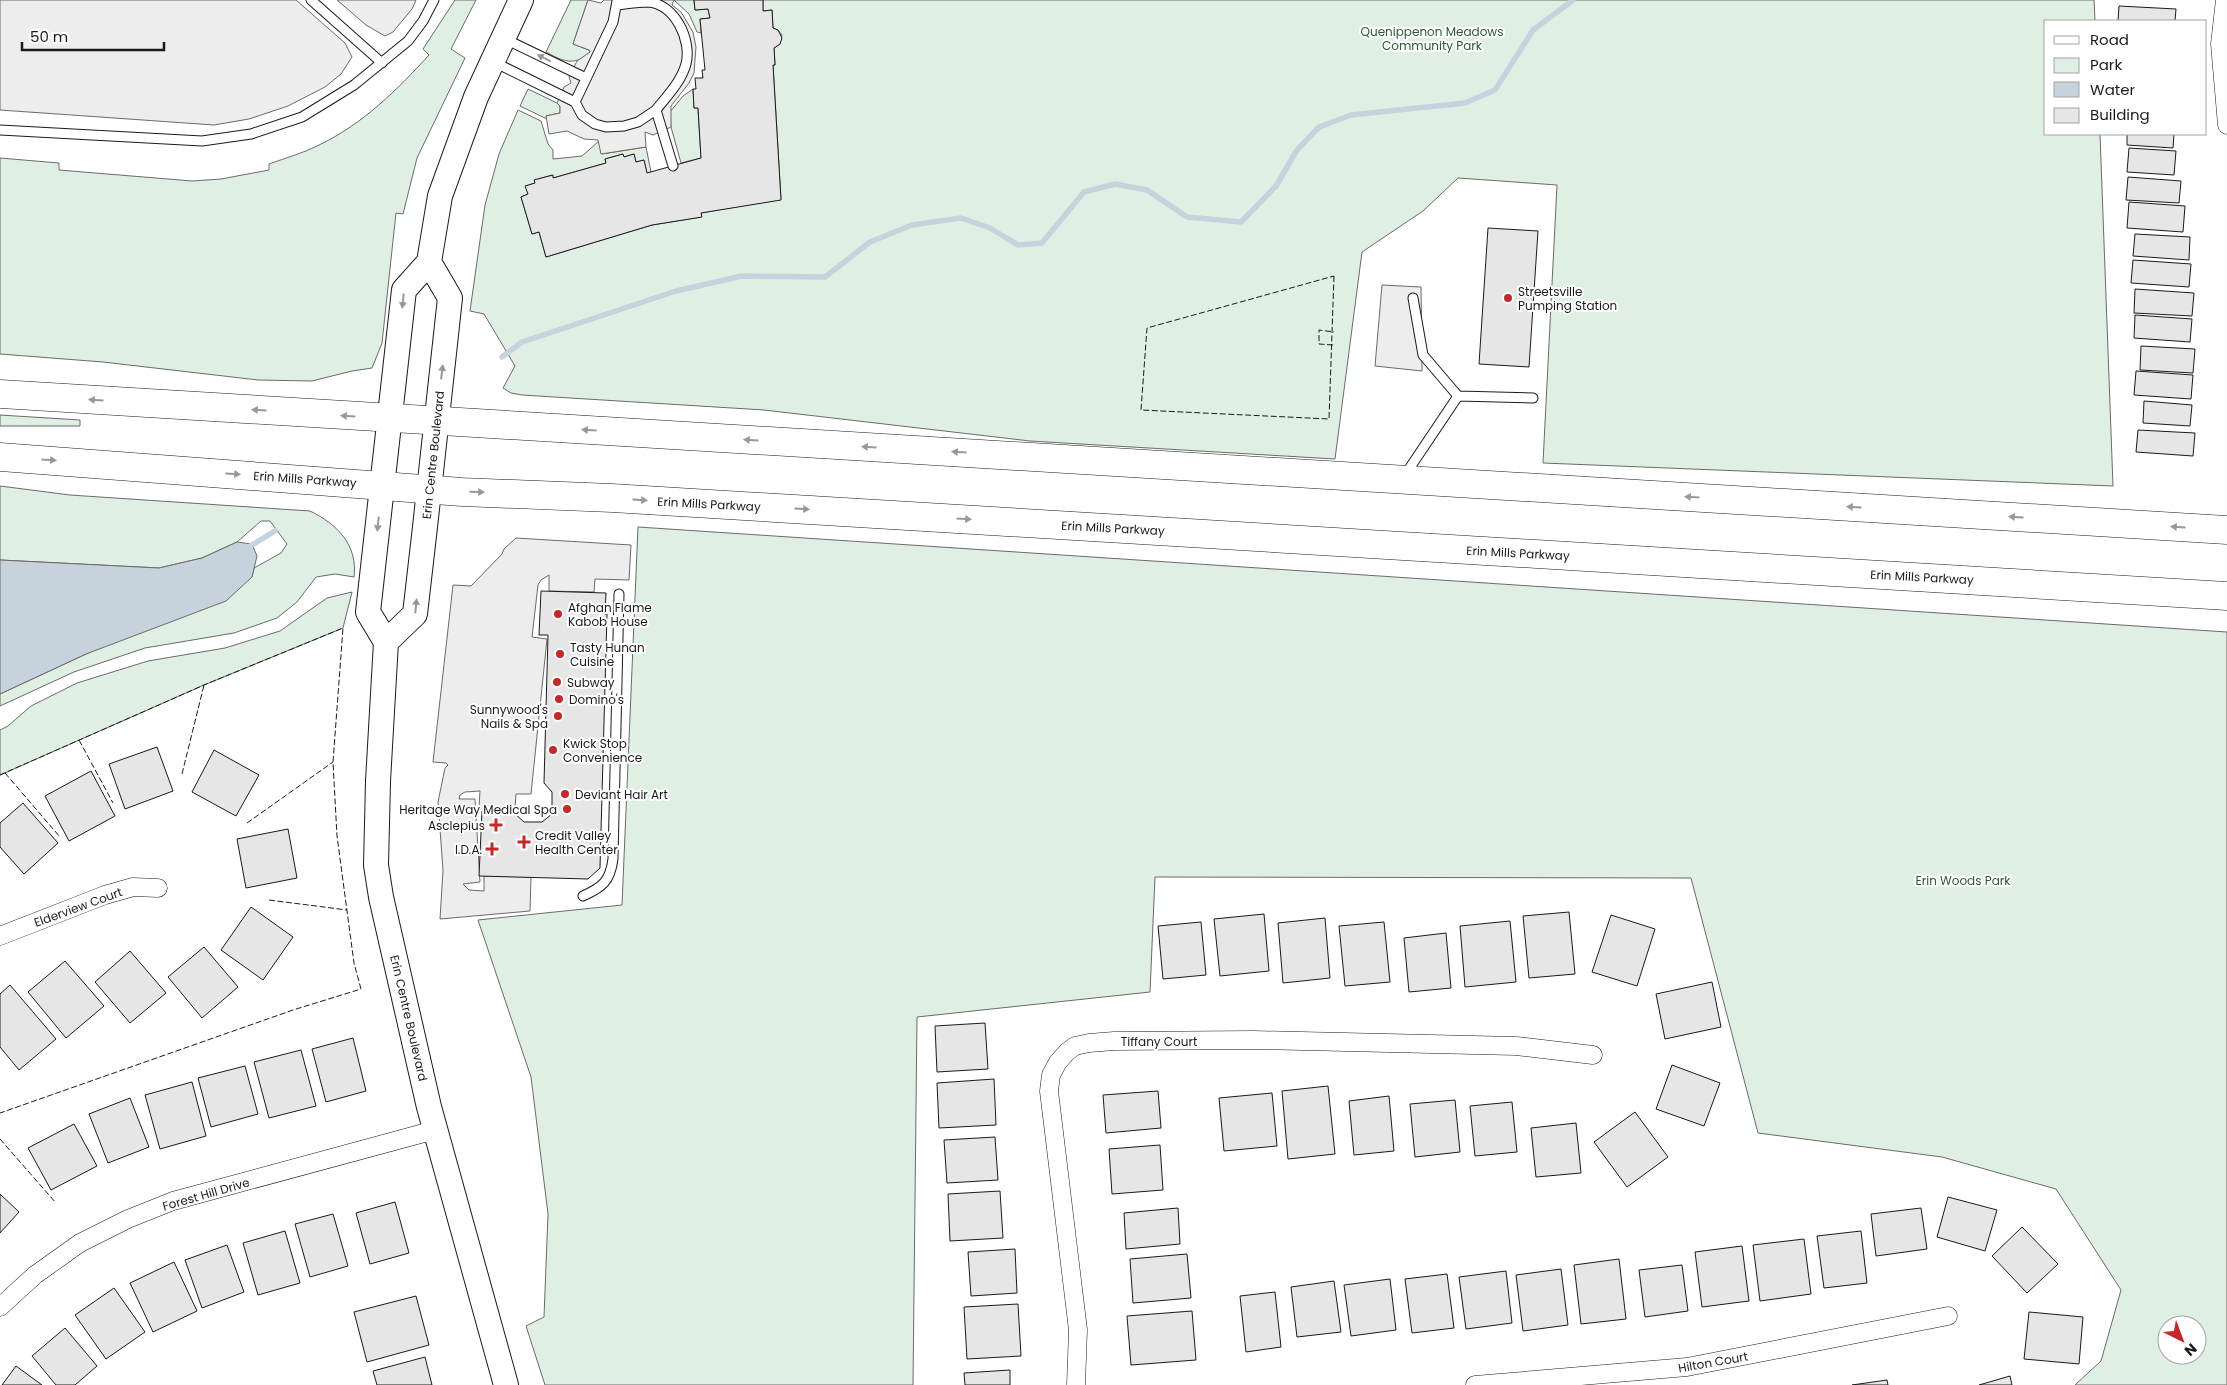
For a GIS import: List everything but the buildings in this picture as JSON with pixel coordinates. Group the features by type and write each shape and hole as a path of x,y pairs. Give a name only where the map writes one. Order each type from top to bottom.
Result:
{"main road":[{"path":"0,394 2227,530"},
{"name":"Erin Mills Parkway","path":"0,457 429,489 612,498 2227,596"}],"street":[{"path":"386,642 368,612 404,290 429,262 440,196 476,97 521,0"},
{"path":"2226,0 2220,44 2227,125"},
{"name":"Erin Centre Boulevard","path":"429,262 450,298 415,614 386,642 378,781 376,865 412,1032 436,1130 506,1385"},
{"name":"Elderview Court","path":"0,936 105,895 134,887 158,888"},
{"name":"Tiffany Court","path":"1076,1385 1078,1330 1048,1091 1051,1075 1058,1062 1075,1046 1114,1041 1254,1040 1516,1046 1593,1055"},
{"name":"Forest Hill Drive","path":"0,1306 35,1275 80,1242 128,1218 173,1202 436,1130"},
{"name":"Hilton Court","path":"1475,1385 1687,1367 1948,1316"}],"lane":[{"path":"311,0 382,63"},
{"path":"0,130 202,141 251,134 302,117 354,86 408,41 434,0"},
{"path":"492,62 575,102 582,115 595,124 606,127 624,126 638,122 656,110 670,93 686,65 686,47 676,20 663,8 649,2 617,2 613,22 575,102"},
{"path":"503,38 586,78"},
{"path":"656,110 673,166"},
{"path":"1413,298 1423,355 1458,396 1533,398"},
{"path":"1402,479 1458,396"},
{"path":"583,896 598,890 611,875 613,859 619,594"}],"green space":[{"path":"455,0 476,0 451,49 465,58 417,158 403,214 396,213 382,343 372,368 312,381 258,380 103,362 0,354 0,158 59,163 59,170 192,181 221,179 269,170 269,164 335,137 365,117 392,93 429,55 423,49"},
{"path":"571,0 588,0 573,44 590,52 579,60 568,61 546,52"},
{"path":"674,0 694,0 695,10 708,9 710,18 700,19 701,33 697,32 689,14"},
{"name":"Quenippenon Meadows Community Park","path":"763,0 2094,0 2095,20 2044,20 2044,135 2100,135 2113,486 1543,463 1557,185 1458,178 1423,211 1362,252 1335,459 1030,441 764,410 522,395 511,393 503,388 515,366 484,314 470,311 485,205 499,154 518,110 541,121 548,144 553,150 553,159 582,156 599,141 602,154 646,147 651,172 647,173 644,160 636,162 634,154 624,157 623,154 605,159 606,163 553,178 552,175 535,180 535,183 526,186 528,194 521,197 532,234 539,232 546,257 652,225 701,217 701,213 781,199 773,65 775,65 774,48 780,44 782,35 773,28 772,10 763,11"},
{"path":"528,89 557,103 560,106 560,113 546,116 547,119 520,106"},
{"path":"693,89 694,108 698,108 701,158 681,163 671,127 670,112 683,96"},
{"path":"0,415 80,420 80,426 0,426"},
{"path":"0,486 70,495 310,511 329,522 344,537 353,555 354,577 335,574 316,577 297,602 277,618 234,633 145,648 74,672 0,706 0,694 252,577 254,568 281,553 287,544 270,521 261,521 237,542 202,558 159,568 0,560"},
{"name":"Erin Woods Park","path":"638,527 2227,632 2227,1385 2075,1385 2101,1361 2121,1290 2056,1189 1942,1157 1758,1133 1691,878 1155,877 1150,992 917,1017 913,1385 545,1385 526,1326 544,1317 548,1214 531,1077 478,920 622,905"},
{"path":"352,592 343,628 204,685 0,775 0,730 8,726 31,706 77,683 148,661 225,648 280,631 327,598"}],"shaded area":[{"path":"0,0 296,0 345,43 352,57 341,74 325,87 288,106 249,119 214,125 0,110"},
{"path":"337,0 416,0 412,9 393,32 385,36 366,25"},
{"path":"588,0 601,3 604,0 674,0 672,5 681,12 693,32 696,47 694,73 689,83 671,106 671,127 653,135 645,132 646,147 601,154 598,140 584,139 567,131 549,134 546,116 560,113 560,106 557,103 564,87 571,83 569,77 577,61 590,52 573,44"},
{"path":"1382,285 1421,287 1422,371 1375,366"},
{"path":"516,538 631,545 629,580 595,579 594,592 549,591 549,575 541,580 538,585 532,637 547,639 531,794 516,794 515,808 479,807 480,791 465,792 460,795 459,799 475,799 480,882 463,884 469,890 484,891 484,876 531,877 530,911 440,919 443,870 438,802 445,768 448,765 446,763 433,762 453,585 471,586"}],"water":[{"path":"237,542 252,544 257,556 252,577 226,601 86,654 0,694 0,560 159,568 202,558"}],"waterway":[{"path":"502,357 522,342 676,291 742,276 825,277 870,242 912,225 961,218 990,228 1018,245 1042,243 1084,192 1115,184 1147,190 1187,217 1241,222 1276,186 1297,150 1319,127 1351,115 1465,103 1495,90 1533,30 1573,0"},
{"path":"247,548 275,531"}],"fence":[{"path":"1334,276 1329,419 1141,410 1147,328 1334,276"},
{"path":"1333,345 1319,344 1319,330 1334,332"},
{"path":"0,775 204,685 343,628 333,762 337,836 354,963 361,989 293,1010 0,1113"},
{"path":"182,774 204,685"},
{"path":"79,740 113,803"},
{"path":"247,823 333,762"},
{"path":"5,773 60,837"},
{"path":"269,900 347,910"},
{"path":"0,1139 56,1203"}],"place":[{"name":"Streetsville Pumping Station","path":"1508,298"},
{"name":"Afghan Flame Kabob House","path":"558,614"},
{"name":"Tasty Hunan Cuisine","path":"560,654"},
{"name":"Subway","path":"557,682"},
{"name":"Domino's","path":"559,699"},
{"name":"Sunnywood's Nails & Spa","path":"558,716"},
{"name":"Kwick Stop Convenience","path":"553,750"},
{"name":"Deviant Hair Art","path":"565,794"},
{"name":"Heritage Way Medical Spa","path":"567,809"},
{"name":"Asclepius","path":"496,825"},
{"name":"Credit Valley Health Center","path":"524,842"},
{"name":"I.D.A.","path":"492,849"}]}
